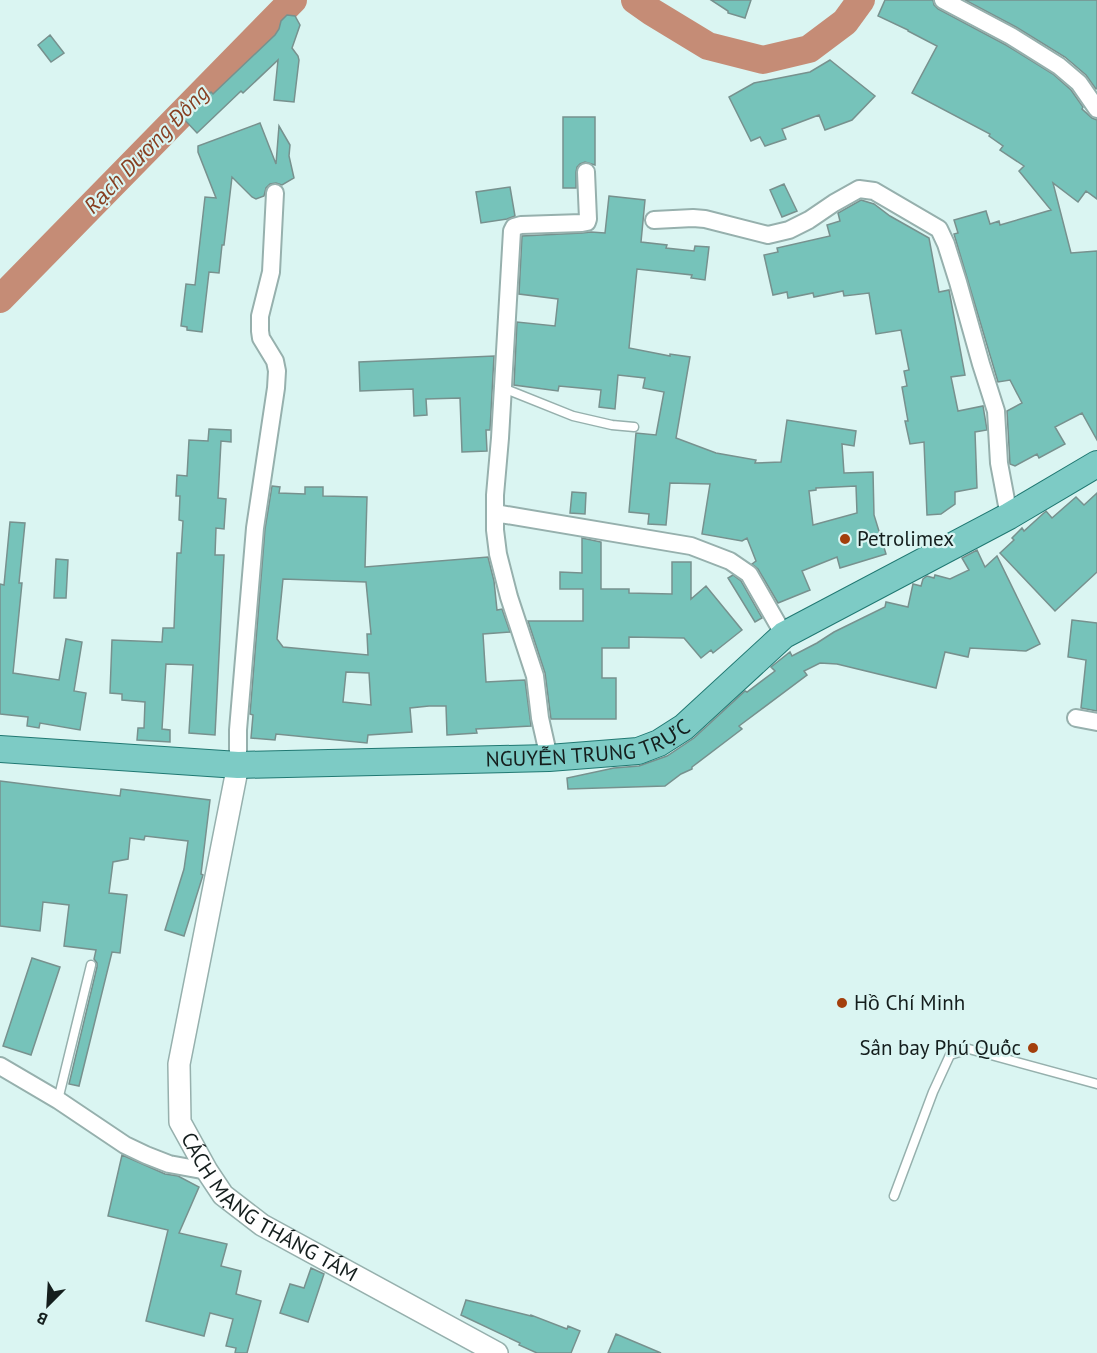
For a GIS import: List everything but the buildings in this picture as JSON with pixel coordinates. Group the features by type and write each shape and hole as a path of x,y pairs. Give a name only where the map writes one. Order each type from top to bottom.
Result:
{"main road":[{"name":"NGUYỄN TRUNG TRỰC","path":"0,748 238,765 549,758 638,751 659,743 684,726 784,635 1009,516 1097,464"}],"street":[{"path":"944,0 1011,36 1059,66 1079,82 1097,109"},
{"path":"549,758 540,718 535,676 509,597 498,554 495,495 512,231 514,227 521,225 587,222 586,172"},
{"path":"654,220 705,219 768,235 789,230 809,220 859,189 874,191 939,229 958,282 996,411 999,463 1009,516"},
{"path":"238,765 238,729 255,528 276,388 275,361 261,338 260,331 260,316 271,272 275,193"},
{"path":"495,513 691,546 730,561 749,574 784,635"},
{"path":"1076,718 1097,722"},
{"name":"CÁCH MẠNG THÁNG TÁM","path":"238,765 179,1064 180,1122 223,1195 239,1209 262,1225 497,1353"},
{"path":"0,1066 58,1100 126,1145 169,1164 207,1171"}],"lane":[{"path":"503,388 573,416 612,425 634,427"},
{"path":"58,1100 91,965"},
{"path":"894,1196 933,1092 950,1055 969,1049 1097,1084"}],"waterway":[{"name":"Rạch Dương Đông","path":"0,299 293,0"},
{"name":"Rạch Dương Đông","path":"635,0 708,46 763,60 809,49 845,22 861,0"}],"place":[{"name":"Petrolimex","path":"845,539"},
{"name":"Hồ Chí Minh","path":"842,1003"},
{"name":"Sân bay Phú Quốc","path":"1033,1048"}]}
